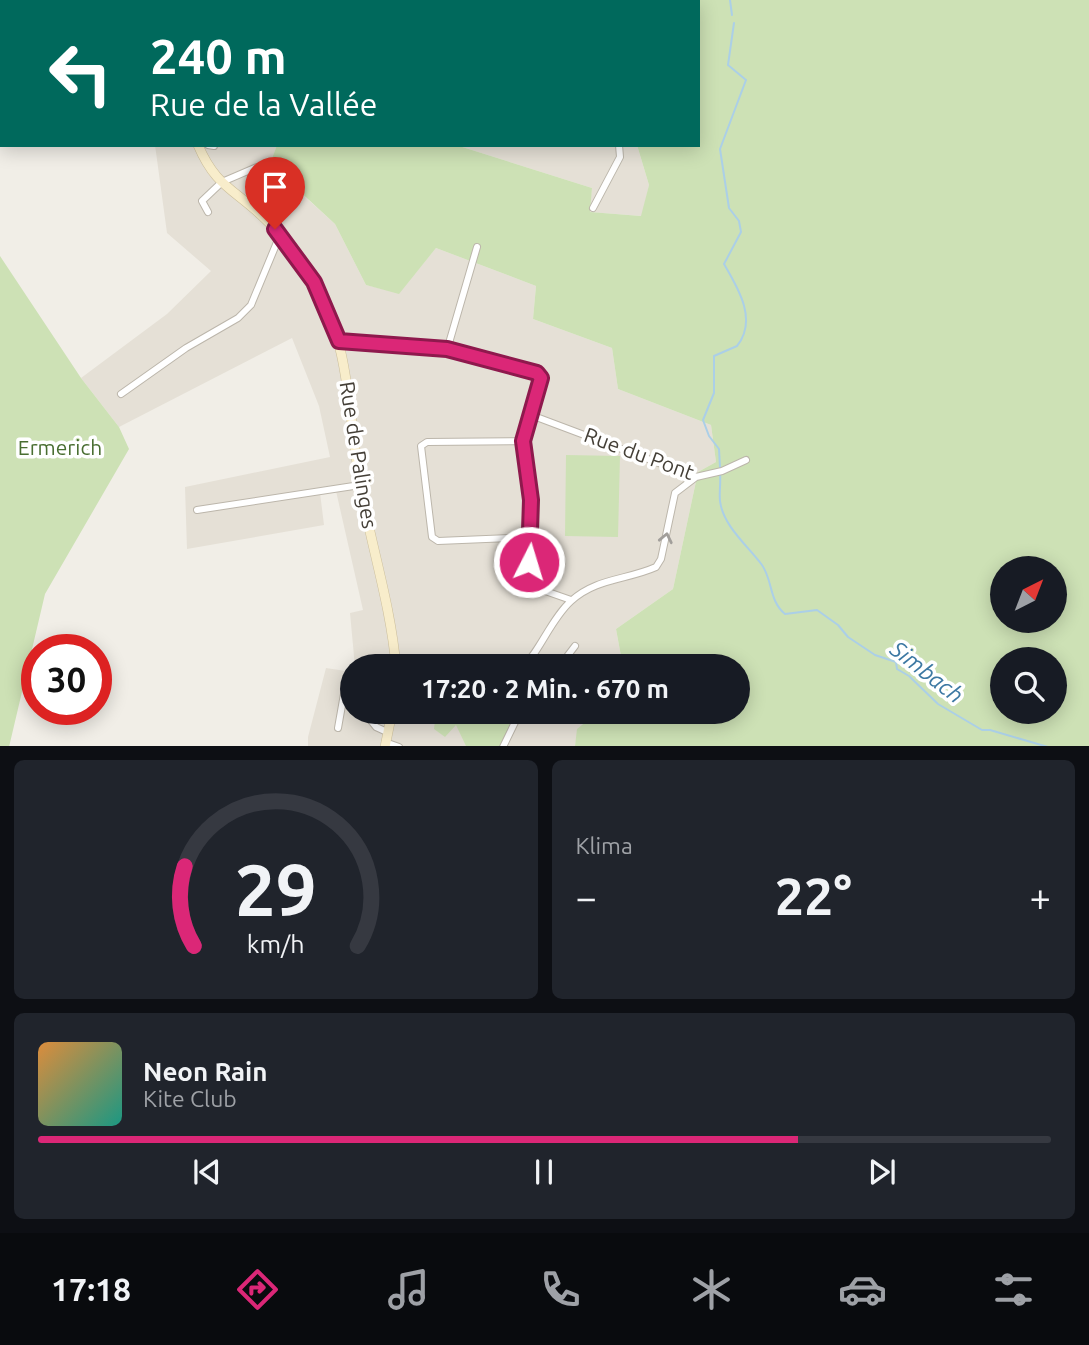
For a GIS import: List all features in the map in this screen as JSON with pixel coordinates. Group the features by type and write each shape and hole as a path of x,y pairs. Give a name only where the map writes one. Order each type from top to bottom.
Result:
{"main road":[{"name":"Rue de Palinges","path":"199,147 211,173 280,235 314,282 339,341 360,485 395,654"},
{"path":"385,744 389,724"}],"street":[{"path":"593,208 620,157 619,147"},
{"path":"208,212 202,201 222,182 257,167"},
{"path":"121,394 186,348 238,318 251,305 262,287 280,235"},
{"path":"447,349 477,247"},
{"path":"339,341 447,349 537,373 541,378 523,441 531,500 532,537 524,580 528,585 571,600"},
{"name":"Rue du Pont","path":"531,415 696,477 720,472 746,460"},
{"path":"523,441 427,443 421,446 432,537 438,541 532,537"},
{"path":"533,654 550,624 571,600 608,580 641,574 656,567 661,559 675,493 696,477"},
{"path":"197,510 360,485"},
{"path":"569,654 575,646"},
{"path":"338,728 340,717"},
{"path":"374,724 387,732"},
{"path":"503,746 514,724"}],"shaded area":[{"path":"155,147 276,147 270,165 335,224 366,285 399,293 436,248 536,286 533,319 612,348 618,389 711,425 716,462 698,472 673,589 616,629 621,654 354,654 350,613 363,610 336,491 320,493 324,525 187,549 185,487 330,457 319,406 292,338 119,427 81,378 167,314 211,271 167,233"},
{"path":"462,147 638,147 649,185 642,216 589,212 592,188"},
{"path":"326,668 340,670 340,724 584,724 578,729 575,746 308,746"}],"green space":[{"path":"700,0 1089,0 1089,746 575,746 577,729 583,724 750,724 750,654 621,654 616,629 673,589 698,472 716,462 711,425 618,389 612,348 533,319 536,286 436,248 399,294 366,285 335,224 270,164 276,147 462,147 592,188 590,212 641,216 649,185 638,147 700,147"},
{"name":"Ermerich","path":"0,256 81,378 119,427 129,449 45,594 36,634 21,634 21,696 9,746 0,746"},
{"path":"566,455 620,456 618,537 565,536"},
{"path":"435,724 511,724 500,746 466,746 456,725 445,737 434,729"}],"waterway":[{"name":"Simbach","path":"730,0 732,15"},
{"name":"Simbach","path":"720,467 719,449 709,436 703,420 714,393 714,356 737,346 746,326 744,304 724,264 741,232 739,221 729,208 720,149 746,80 728,65 734,23"},
{"name":"Simbach","path":"720,473 720,501 726,519 762,565 776,603 785,614 817,610 838,625 848,637 875,655 896,662 897,669 909,676 938,704 982,730 1045,746"}],"route":[{"path":"275,229 314,282 339,341 447,349 537,373 541,378 523,441 531,500 532,537 529,562"}]}
